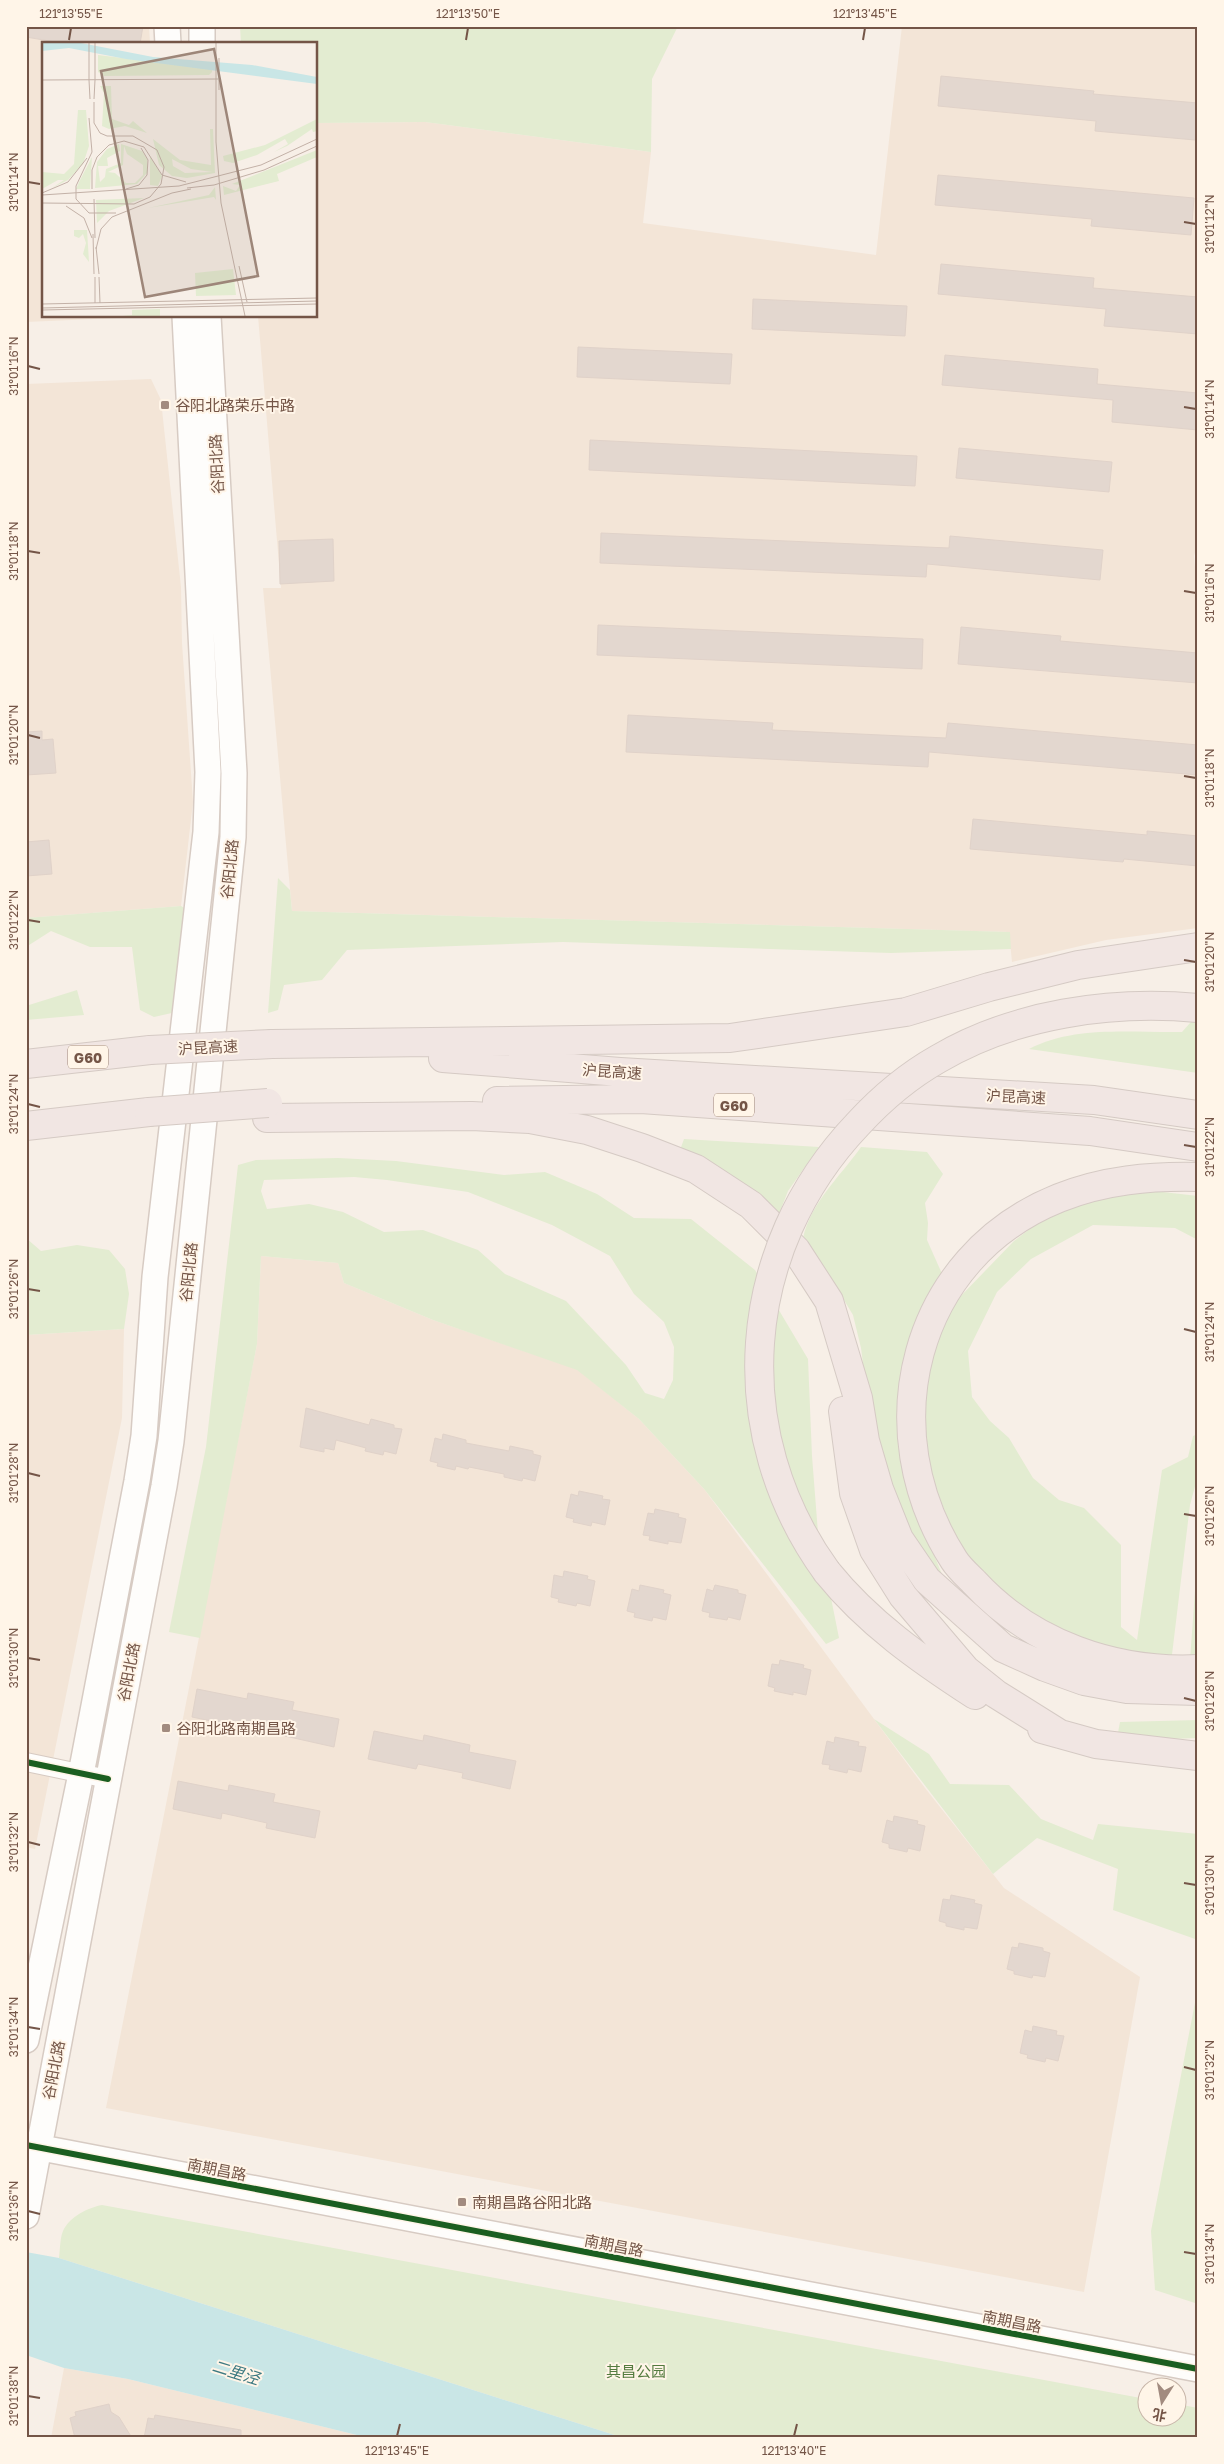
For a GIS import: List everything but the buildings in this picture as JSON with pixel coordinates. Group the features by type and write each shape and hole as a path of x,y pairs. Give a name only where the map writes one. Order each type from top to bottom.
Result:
{"highway":[{"path":"272,1044 730,1038 906,1012 989,987 1078,965 1198,947"},
{"path":"1198,1008 1156,1006 1081,1012 1008,1028 972,1042 937,1059 878,1102 830,1154 812,1182 783,1239 770,1277 760,1332 760,1396 768,1446 783,1496 802,1534 827,1572 861,1610 886,1632 942,1673 1020,1722 1060,1734 1124,1748 1198,1756"},
{"name":"沪昆高速","path":"26,1064 150,1050 272,1044 620,1072 1094,1100 1198,1115"},
{"name":"沪昆高速","path":"26,1126 267,1111 640,1099 1090,1131 1198,1147"},
{"path":"267,1111 530,1119 587,1130 642,1148 696,1169 751,1205 796,1250 829,1301 858,1398 865,1441 879,1489 899,1539 927,1580 1003,1648 1045,1667 1084,1681 1127,1690 1198,1691"},
{"path":"26,1134 149,1118"},
{"path":"1198,1177 1150,1177 1105,1184 1059,1198 1020,1218 984,1244 954,1279 931,1318 918,1359 911,1400 911,1441 919,1482 931,1515 955,1561 985,1594 1018,1622 1055,1642 1092,1656 1131,1665 1171,1670 1198,1669"},
{"path":"844,1353 842,1397 854,1493 874,1550 904,1596 966,1670 996,1694 1060,1734"}],"main road":[{"path":"167,26 168,42"},
{"path":"202,26 202,42"},
{"name":"谷阳北路","path":"26,2040 81,1774 138,1481 144,1436 154,1277 206,832 208,772 186,318"},
{"name":"谷阳北路","path":"26,2216 33,2146 108,1779 164,1486 233,836 234,773 208,318"},
{"name":"南期昌路","path":"33,2146 1198,2369"}],"street":[{"path":"26,1762 108,1779"}],"shaded area":[{"path":"26,26 149,26 150,42 42,42 42,318 117,318 26,322"},
{"path":"902,26 1198,26 1198,542 1194,556 1198,601 1198,928 1106,940 1012,962 1009,932 292,911 263,588 281,588 258,318 318,318 318,123 425,122 651,152 643,223 876,255"},
{"path":"151,379 161,400 181,587 182,643 193,802 181,906 26,918 26,384"},
{"path":"261,1256 338,1263 344,1283 433,1320 577,1369 639,1419 704,1489 925,1788 1004,1888 1140,1977 1084,2292 106,2108 257,1344"},
{"path":"124,1329 122,1418 35,1849 26,1847 26,1335"},
{"path":"64,2368 128,2379 369,2438 51,2438"}],"green space":[{"path":"240,26 678,26 652,79 651,152 425,122 318,123 318,42 241,42"},
{"path":"278,878 290,890 292,911 1010,932 1011,949 891,953 563,942 347,950 322,980 284,985 278,1010 268,1013"},
{"path":"181,906 191,912 185,1010 154,1017 140,1010 132,947 90,947 51,931 26,947 26,918"},
{"path":"77,990 84,1015 26,1020 26,1003 29,1005"},
{"path":"1198,1014 1198,1073 1029,1049 1047,1041 1084,1033 1124,1031 1182,1032"},
{"path":"684,1139 819,1147 788,1191 779,1214 757,1193 745,1185 680,1150"},
{"path":"861,1147 927,1152 943,1174 925,1203 928,1223 927,1240 943,1276 917,1324 906,1354 902,1370 898,1406 898,1441 903,1472 918,1517 948,1590 903,1531 869,1410 861,1348 853,1315 832,1280 802,1245 805,1231 817,1205"},
{"path":"338,1158 396,1161 504,1175 545,1172 597,1194 634,1218 691,1219 755,1270 808,1359 812,1456 818,1533 839,1638 826,1644 704,1489 639,1419 577,1370 433,1320 344,1283 338,1263 261,1256 257,1344 200,1638 169,1632 206,1447 238,1165 256,1160","holes":["354,1177 468,1192 552,1225 610,1256 634,1294 664,1322 674,1347 673,1380 664,1399 645,1393 626,1365 566,1301 505,1274 478,1250 423,1230 384,1232 343,1212 309,1204 267,1209 261,1191 264,1180"]},
{"path":"1154,1191 1198,1196 1198,1240 1175,1228 1093,1225 1031,1259 997,1292 968,1351 972,1397 990,1421 1009,1438 1033,1478 1059,1500 1084,1508 1121,1545 1121,1627 1137,1640 1162,1470 1188,1457 1193,1436 1198,1434 1198,1475 1190,1505 1171,1663 1094,1650 1000,1597 958,1545 923,1455 925,1394 932,1357 944,1325 956,1301 1014,1241 1040,1221 1076,1202"},
{"path":"26,1238 41,1251 77,1245 109,1250 125,1269 129,1294 124,1329 26,1335"},
{"path":"1195,1591 1198,1591 1198,1660 1190,1660"},
{"path":"874,1719 929,1754 950,1784 1009,1785 1041,1819 1093,1840 1098,1824 1198,1834 1198,1940 1113,1910 1118,1869 1037,1838 993,1874"},
{"path":"1198,1720 1198,1738 1141,1740 1117,1738 1120,1722"},
{"path":"1198,1987 1198,2304 1155,2290 1151,2231"},
{"name":"其昌公园","path":"102,2205 1136,2397 1136,2426 1186,2426 1186,2406 1198,2408 1198,2438 624,2438 59,2258 61,2237 66,2226 75,2217 91,2208"}],"water":[{"name":"二里泾","path":"26,2252 59,2258 624,2438 369,2438 128,2379 64,2368 26,2355"}],"cycle path":[{"path":"26,1762 108,1779"},
{"path":"26,2145 1198,2369"}],"place":[{"name":"谷阳北路荣乐中路","path":"165,405"},
{"name":"谷阳北路南期昌路","path":"166,1728"},
{"name":"南期昌路谷阳北路","path":"462,2202"}]}
